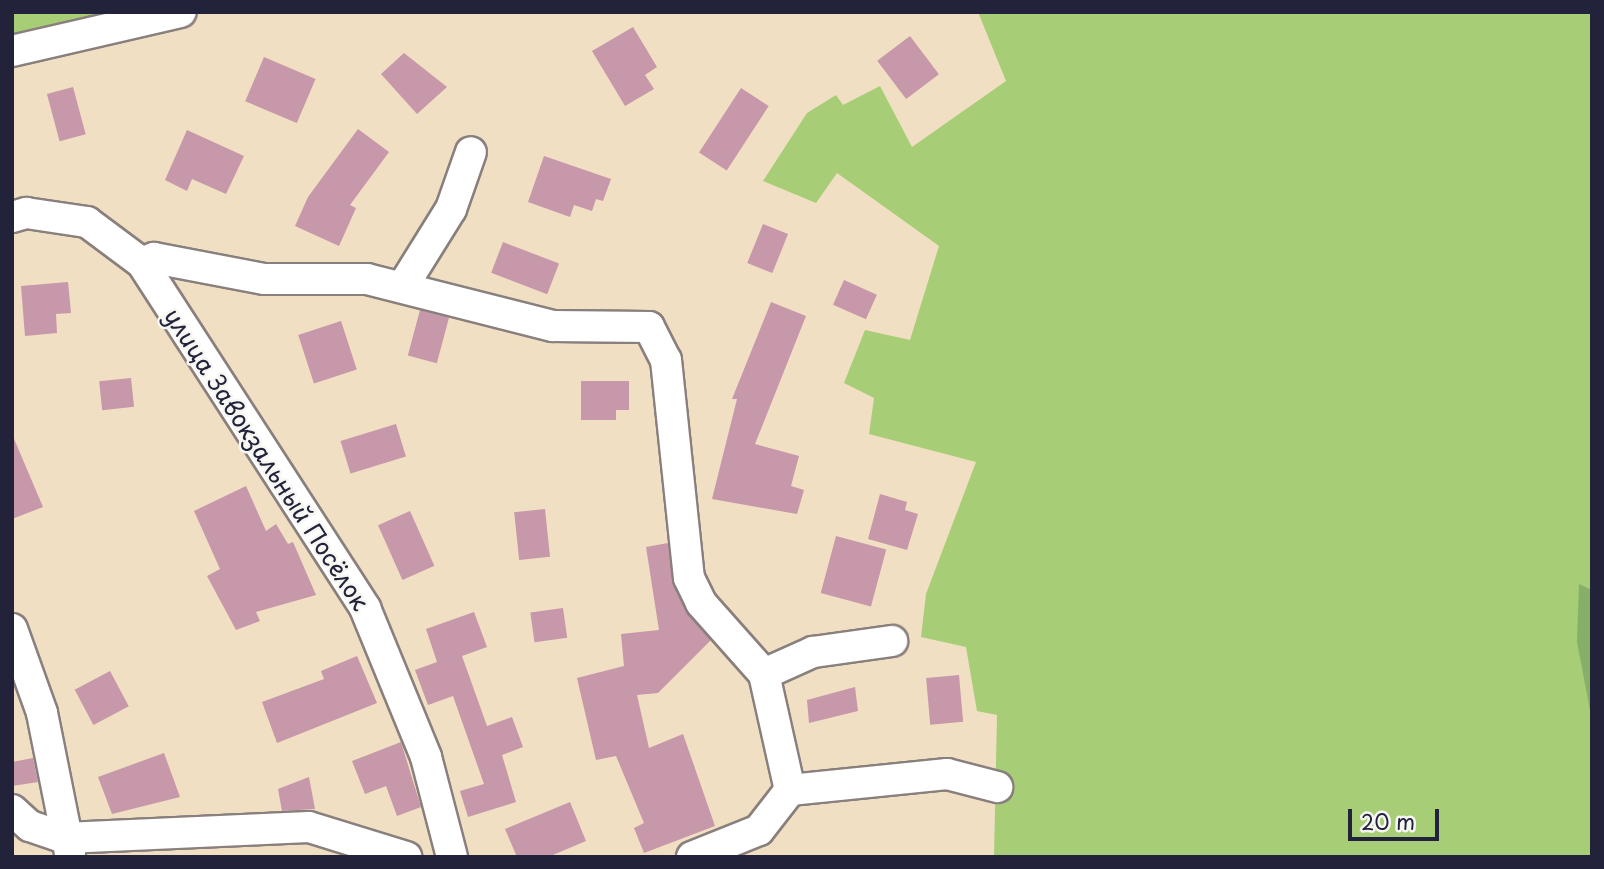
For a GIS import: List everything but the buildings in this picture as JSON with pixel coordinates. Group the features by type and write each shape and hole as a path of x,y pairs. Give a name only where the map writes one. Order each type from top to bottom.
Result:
{"street":[{"path":"12,51 181,12"},
{"path":"403,286 452,209 471,152"},
{"name":"улица Завокзальный Посёлок","path":"12,217 26,213 87,222 142,263 365,608 426,757 452,857"},
{"path":"142,263 153,258 264,279 367,279 552,326 649,327 658,336 689,578 701,603 764,674 790,790"},
{"path":"12,629 43,713 68,848"},
{"path":"764,674 813,652 892,641"},
{"path":"692,857 759,830 790,790 947,774 997,787"},
{"path":"12,810 30,826 68,848 309,827 406,857"}],"green space":[{"path":"12,12 151,12 12,42"},
{"path":"978,12 1592,12 1592,857 994,857 997,715 977,711 966,647 921,637 926,594 976,462 869,434 874,398 844,383 865,330 910,340 939,246 837,173 816,203 763,181 807,113 836,95 843,105 880,86 912,147 1006,81"},
{"path":"1579,584 1592,590 1592,721 1577,642"}]}
